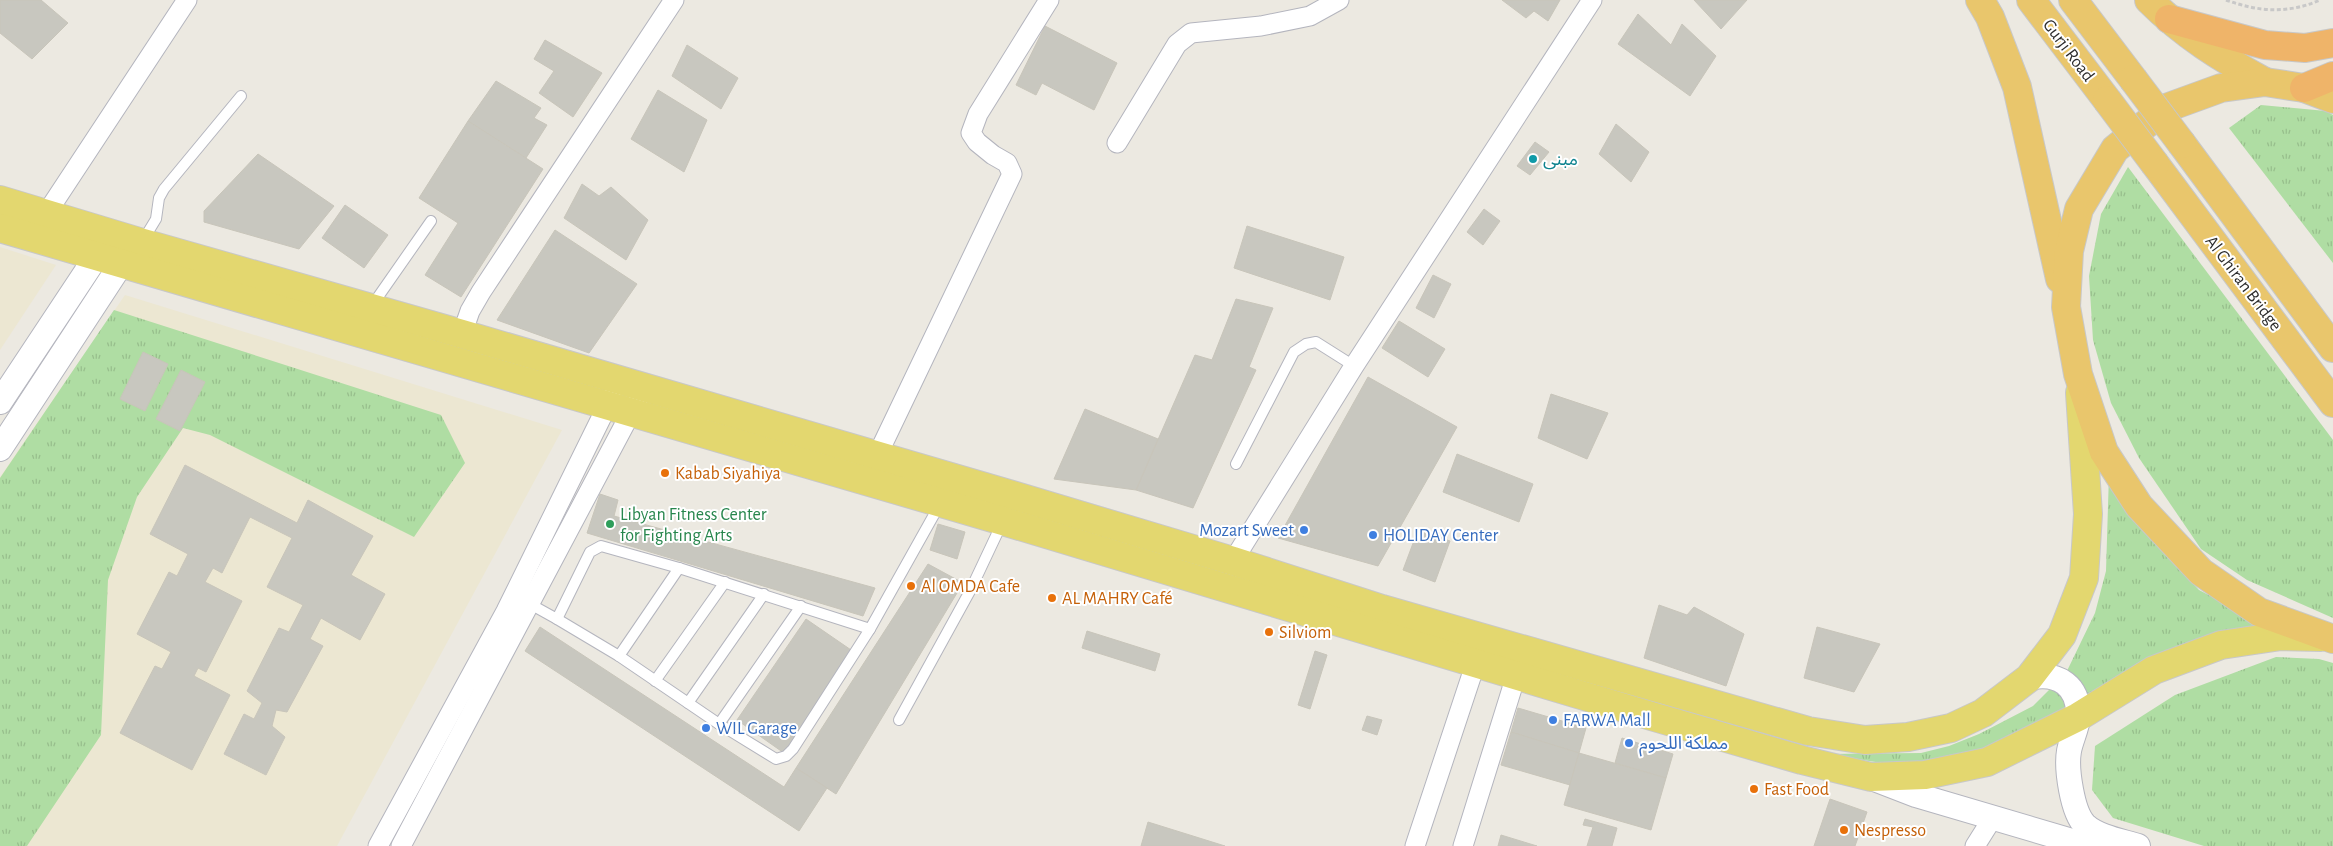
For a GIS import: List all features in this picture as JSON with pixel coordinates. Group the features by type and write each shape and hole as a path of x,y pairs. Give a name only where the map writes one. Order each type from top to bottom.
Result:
{"highway":[{"path":"1980,0 1990,17 2016,87 2066,307 2078,374 2104,452 2139,506 2200,572 2259,612 2329,638"},
{"name":"Gurji Road","path":"2031,0 2155,164"},
{"name":"Gurji Road","path":"2073,0 2182,144"},
{"path":"2149,0 2168,19 2217,56 2265,82"},
{"path":"2168,19 2265,45 2305,48 2333,43"},
{"path":"2304,88 2333,76"},
{"path":"2066,307 2069,251 2079,209 2115,149 2166,108 2221,88 2265,82 2304,88 2333,98"},
{"name":"Al Ghiran Bridge","path":"2182,144 2333,348"},
{"name":"Al Ghiran Bridge","path":"2155,164 2333,403"}],"main road":[{"path":"0,200 46,214 121,247 625,396 877,456 1233,561 1382,609 1480,650"},
{"path":"0,228 121,247 371,308 462,334 625,396 941,504 1480,650 1520,662 1802,760 1871,777 1925,775 1987,762 2078,717 2154,670 2221,645 2281,636 2329,638"},
{"path":"1520,662 1808,731 1865,740 1908,737 1951,728 1983,713 2029,678 2062,634 2084,578 2088,514 2078,374"}],"street":[{"path":"46,214 187,0"},
{"path":"462,334 470,311 481,292 674,0"},
{"path":"877,456 1012,174 1007,163 977,142 971,133 978,114 1049,0"},
{"path":"1117,143 1177,44 1191,33 1261,26 1310,16 1339,0"},
{"path":"1233,561 1354,366 1592,0"},
{"path":"0,402 121,247"},
{"path":"0,449 121,247"},
{"path":"401,846 625,396"},
{"path":"378,846 519,612 625,396"},
{"path":"1416,846 1480,650"},
{"path":"1463,846 1520,662"},
{"path":"2029,678 2052,676 2070,688 2078,701 2078,717 2069,751 2069,769 2078,813 2085,825 2105,835 2138,846"},
{"path":"1871,777 1916,795 1992,819 2089,846"},
{"path":"1975,846 1992,819"}],"lane":[{"path":"121,247 156,219 159,198 164,189 241,96"},
{"path":"371,308 431,221"},
{"path":"1236,464 1294,352 1306,344 1316,342 1354,366"},
{"path":"519,612 557,619 619,656 719,724 776,759 786,756 793,749 870,629 941,504"},
{"path":"899,720 966,599 1003,521"},
{"path":"557,619 590,552 597,546 679,568 870,629"},
{"path":"619,656 679,568"},
{"path":"656,681 725,582"},
{"path":"688,702 764,594"},
{"path":"719,724 801,606"}],"path":[{"path":"2226,0 2260,9 2278,11 2307,6 2320,0"}],"shaded area":[{"path":"0,247 56,265 0,350"},
{"path":"125,295 562,430 337,846 0,846 0,477"}],"green space":[{"path":"2261,105 2326,111 2333,115 2333,263 2229,128"},
{"path":"2128,167 2333,440 2333,618 2247,580 2201,549 2139,458 2111,403 2093,340 2089,276 2101,214"},
{"path":"114,310 441,415 465,463 414,537 210,435 183,428 137,497 108,580 101,735 27,846 0,846 0,478"},
{"path":"2109,474 2145,532 2199,590 2270,627 1992,752 1901,766 1825,754 1921,753 1949,746 1979,734 2033,706 2066,673 2095,613 2106,571"},
{"path":"2276,657 2319,659 2333,663 2333,846 2204,846 2113,818 2092,790 2095,746 2175,695"}],"building":[{"path":"0,0 41,0 68,23 32,59 0,33"},
{"path":"1502,0 1560,0 1548,21 1534,11 1526,18"},
{"path":"1694,0 1747,0 1721,29"},
{"path":"1638,14 1671,45 1682,24 1716,56 1690,96 1618,44"},
{"path":"1045,26 1117,63 1094,110 1042,83 1036,95 1016,85"},
{"path":"545,40 602,73 573,117 539,93 554,71 534,59"},
{"path":"687,45 738,78 721,109 672,76"},
{"path":"496,81 541,108 534,118 547,125 526,158 468,121"},
{"path":"658,90 707,120 684,172 631,139"},
{"path":"468,121 543,169 461,297 425,275 458,223 419,198"},
{"path":"1616,124 1649,152 1631,182 1599,154"},
{"name":"مبنى","path":"1535,142 1549,152 1530,175 1517,166"},
{"path":"258,154 334,206 299,249 204,222 204,211"},
{"path":"582,184 599,196 611,187 648,220 626,260 564,218"},
{"path":"345,205 388,235 364,268 322,238"},
{"path":"1484,209 1500,221 1483,245 1467,232"},
{"path":"1247,226 1344,257 1330,300 1234,268"},
{"path":"555,230 637,284 589,353 497,320"},
{"path":"1433,275 1451,284 1434,318 1416,308"},
{"path":"1236,299 1273,308 1249,367 1256,370 1193,508 1136,490 1195,355 1212,360"},
{"path":"1399,321 1445,349 1428,377 1382,348"},
{"path":"143,352 168,364 145,411 120,399"},
{"path":"181,370 205,382 180,431 156,419"},
{"path":"1368,377 1457,427 1378,566 1278,538"},
{"path":"1551,394 1608,413 1587,459 1538,438"},
{"path":"1085,409 1158,439 1136,490 1054,479"},
{"path":"1457,454 1533,484 1519,522 1443,492"},
{"path":"185,465 297,523 308,500 373,536 351,575 385,594 360,640 321,618 310,639 323,646 287,712 276,710 272,726 285,737 266,775 224,754 244,714 254,719 262,703 247,691 279,628 289,632 303,605 267,587 292,538 250,517 222,573 213,568 205,582 242,601 206,672 198,668 194,676 230,695 192,770 120,733 155,666 162,669 171,652 137,634 169,572 177,576 188,554 150,534"},
{"path":"600,494 618,500 614,516 875,588 863,616 587,533"},
{"path":"938,524 965,532 957,559 930,550"},
{"path":"1418,530 1450,541 1435,582 1403,570"},
{"path":"928,564 963,583 836,794 796,768"},
{"path":"1659,605 1687,615 1694,607 1744,634 1726,686 1644,658"},
{"path":"806,619 854,652 784,753 737,720"},
{"path":"540,627 784,787 796,768 827,788 799,831 525,651"},
{"path":"1817,627 1880,644 1854,692 1804,678"},
{"path":"1087,631 1160,654 1155,671 1082,648"},
{"path":"1315,651 1327,655 1310,709 1298,705"},
{"path":"1518,708 1586,728 1579,753 1511,732"},
{"path":"1367,716 1382,720 1377,735 1362,730"},
{"path":"1511,732 1579,753 1570,785 1501,765"},
{"path":"1622,738 1673,754 1666,778 1615,763"},
{"path":"1579,753 1666,778 1651,830 1564,805"},
{"path":"1830,799 1867,812 1855,846 1814,846"},
{"path":"1585,819 1617,828 1612,846 1587,846 1593,827 1583,825"},
{"path":"1148,822 1225,846 1141,846"},
{"path":"1501,835 1537,846 1498,846"}],"place":[{"name":"مبنى","path":"1533,159"},
{"name":"Kabab Siyahiya","path":"665,473"},
{"name":"Libyan Fitness Center for Fighting Arts","path":"610,524"},
{"name":"Mozart Sweet","path":"1304,530"},
{"name":"HOLIDAY Center","path":"1373,535"},
{"name":"Al OMDA Cafe","path":"911,586"},
{"name":"AL MAHRY Café","path":"1052,598"},
{"name":"Silviom","path":"1269,632"},
{"name":"FARWA Mall","path":"1553,720"},
{"name":"WIL Garage","path":"706,728"},
{"name":"مملكة اللحوم","path":"1629,743"},
{"name":"Fast Food","path":"1754,789"},
{"name":"Nespresso","path":"1844,830"}]}
